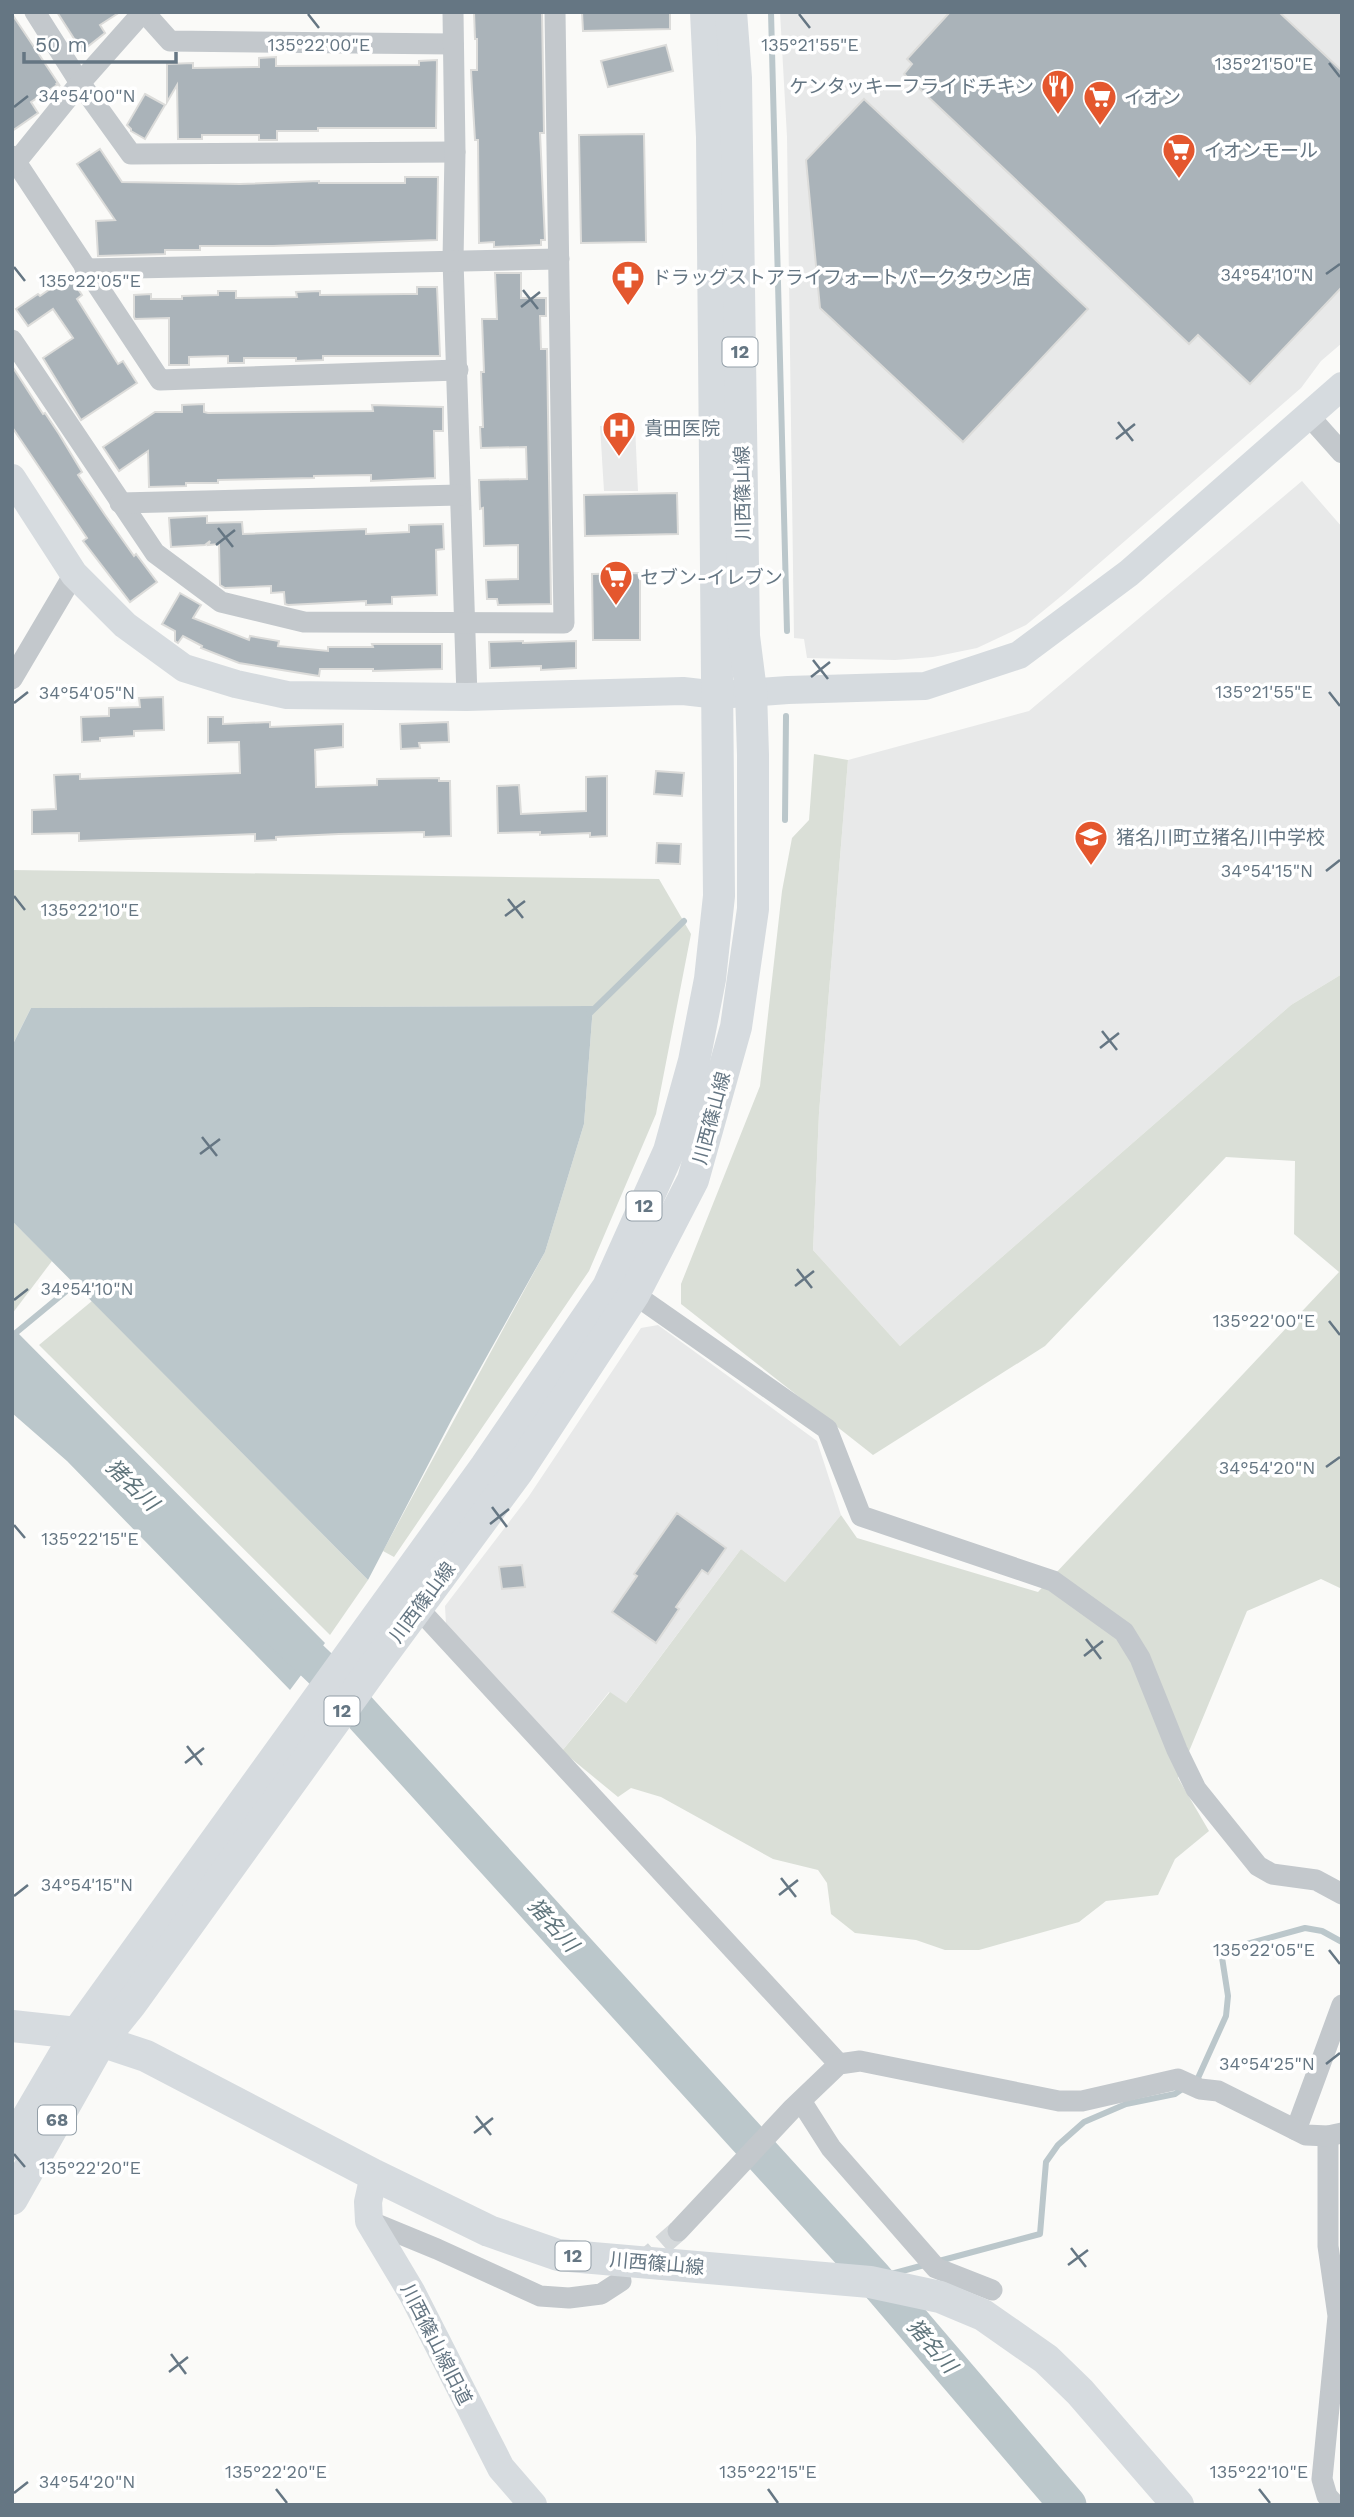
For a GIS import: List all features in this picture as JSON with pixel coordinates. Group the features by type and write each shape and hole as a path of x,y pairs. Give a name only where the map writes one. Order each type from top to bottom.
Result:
{"main road":[{"name":"川西篠山線","path":"89,2037 368,1651 486,1466 608,1287 669,1152 694,1061 710,979 719,896 712,136 706,12"},
{"name":"川西篠山線","path":"368,1651 418,1608 518,1471 634,1294 693,1180 736,1027 753,909 751,691 744,636 737,78 731,12"},
{"name":"川西篠山線","path":"12,2026 89,2037 146,2056 374,2175 489,2231 558,2255 870,2282 940,2297 982,2315 1046,2359 1080,2392 1178,2505"},
{"name":"68","path":"12,2144 89,2037"},
{"name":"68","path":"12,2199 89,2037"}],"street":[{"path":"35,12 80,83 131,154 455,152"},
{"path":"453,44 170,41 144,12 14,162 160,380 457,370"},
{"path":"453,12 453,260 467,697"},
{"path":"12,340 155,553 221,602 304,622 564,623 555,12"},
{"path":"85,269 559,259"},
{"path":"12,478 74,574 125,625 184,668 236,684 287,695 467,697 683,691 718,695 751,691 925,686 1019,655 1129,573 1342,386"},
{"path":"1309,416 1342,453"},
{"path":"120,503 460,495"},
{"path":"12,679 74,574"},
{"path":"634,1294 827,1429 861,1516 1052,1581 1124,1632 1140,1658 1177,1750 1196,1789 1258,1866 1272,1874 1316,1880 1342,1894"},
{"path":"418,1608 839,2064"},
{"path":"1296,2130 1342,2005"},
{"path":"678,2231 839,2064 860,2061 1059,2101 1082,2101 1178,2079 1200,2088 1217,2091 1306,2135 1335,2134 1335,2218 1328,2246 1338,2316 1322,2479 1327,2496 1335,2505"},
{"path":"797,2105 936,2268 992,2290"},
{"path":"374,2175 368,2202 369,2221 540,2296 569,2298 601,2294 621,2281"},
{"name":"川西篠山線旧道","path":"369,2221 412,2293 501,2468 533,2505"}],"shaded area":[{"path":"780,12 1342,12 1342,343 1321,361 1301,388 1065,593 1026,625 977,648 933,657 895,660 807,658 804,639 794,638 787,137"},
{"name":"貴田医院","path":"600,426 635,426 638,491 604,491"},
{"name":"猪名川町立猪名川中学校","path":"1302,481 1342,527 1342,974 1291,1005 900,1346 813,1250 819,1113 848,760 1029,711"},
{"path":"814,754 848,760 819,1113 813,1250 900,1346 1291,1005 1342,974 1342,1589 1321,1579 1247,1611 1178,1778 1209,1831 1175,1859 1158,1895 1106,1901 1079,1922 979,1950 945,1950 916,1940 855,1933 831,1914 827,1883 818,1870 773,1859 661,1797 631,1788 618,1797 562,1751 610,1692 626,1703 741,1549 785,1582 841,1515 857,1538 1038,1592 1339,1272 1294,1234 1295,1161 1226,1157 1045,1346 873,1455 681,1304 681,1284 760,1086 782,891 792,838 809,820"},
{"path":"12,870 659,879 691,934 656,1114 589,1271 394,1557 383,1551 545,1252 584,1124 593,1006 31,1008 12,1046"},
{"path":"12,1221 52,1261 12,1314"},
{"path":"92,1301 368,1580 330,1635 39,1345"},
{"path":"658,1325 817,1441 841,1515 785,1582 741,1549 625,1704 609,1692 562,1751 446,1625 445,1606 529,1496 641,1328"}],"water":[{"path":"593,1006 584,1124 545,1252 453,1417 368,1580 12,1221 12,1046 31,1008"},
{"path":"12,1331 16,1331 325,1643 290,1690 67,1461 12,1413"}],"building":[{"path":"57,12 120,12 100,25 105,33 82,51"},
{"path":"474,12 542,12 544,133 540,133 545,240 541,240 541,245 494,247 494,242 479,243 478,140 475,140 471,70 477,70"},
{"path":"582,12 670,12 670,29 583,31"},
{"name":"イオンモール","path":"950,12 1279,12 1342,71 1342,287 1250,384 1198,335 1189,344 904,74 912,64 907,59"},
{"path":"12,14 60,86 56,83 57,85 31,102 38,113 12,131"},
{"path":"666,45 673,71 608,87 601,61"},
{"path":"276,57 276,66 419,65 419,61 437,60 436,128 318,128 318,131 277,131 277,140 259,140 259,135 202,135 202,139 178,139 177,85 167,102 167,64 193,63 193,68 259,67 259,58"},
{"path":"145,94 165,105 145,139 131,131 127,125"},
{"path":"864,99 1088,309 963,442 820,308 806,160"},
{"path":"644,134 646,242 581,243 579,135"},
{"path":"100,149 122,182 405,183 405,177 438,177 437,240 200,246 200,250 165,250 165,254 98,256 96,221 115,220 77,164"},
{"path":"495,273 521,273 521,298 546,298 546,316 540,316 541,349 547,349 551,604 498,605 497,599 487,599 486,580 518,579 518,545 484,546 479,480 527,479 526,447 481,448 481,372 484,372 482,319 497,319"},
{"path":"69,276 82,295 77,299 118,364 123,361 137,383 81,420 43,358 73,338 53,309 28,326 16,309"},
{"path":"417,287 437,287 440,356 323,356 323,360 296,361 296,358 244,358 244,363 228,363 228,356 189,357 189,365 169,365 169,318 134,317 134,295 151,294 151,299 182,299 182,296 218,295 218,291 236,291 236,298 297,297 296,292 320,291 320,295 417,294"},
{"path":"12,366 59,434 82,472 78,475 134,556 136,554 157,582 130,602 83,541 87,538 12,427"},
{"path":"204,404 204,412 208,413 373,411 372,405 443,407 443,431 434,431 435,478 371,481 371,475 314,476 218,480 218,483 149,487 148,451 119,471 103,447 155,412 182,412 182,405"},
{"path":"677,493 678,534 585,536 584,495"},
{"path":"207,516 207,523 242,522 243,534 366,529 366,534 409,532 409,525 443,524 444,549 436,550 437,595 392,597 392,604 366,605 366,601 288,605 285,604 284,592 271,593 271,586 225,588 220,585 219,544 208,545 210,541 205,545 171,547 169,518"},
{"name":"セブン-イレブン","path":"640,573 640,640 593,640 592,574"},
{"path":"180,593 201,605 193,618 249,640 250,636 279,641 278,646 328,651 328,647 373,647 372,644 442,644 442,669 320,669 319,676 239,663 201,648 202,646 183,636 178,643 175,641 175,631 162,624"},
{"path":"576,641 576,668 490,668 489,642"},
{"path":"163,697 164,730 134,731 134,736 82,742 81,717 109,716 109,708 140,707 139,698"},
{"path":"208,717 223,717 223,724 270,722 270,727 343,724 343,747 315,750 316,787 377,785 377,779 439,778 439,781 450,781 451,836 424,837 424,832 339,834 276,837 276,840 255,841 255,834 79,841 79,833 32,834 32,810 56,809 54,775 80,774 80,779 240,773 239,742 208,743"},
{"path":"448,722 449,742 419,743 420,748 401,749 400,724"},
{"path":"656,771 684,773 682,796 654,794"},
{"path":"607,776 607,836 590,837 590,833 498,833 497,786 519,785 521,814 586,811 586,777"},
{"path":"657,843 681,844 680,864 656,863"},
{"path":"677,1513 726,1548 708,1574 702,1570 676,1607 679,1609 656,1643 612,1612 637,1576 634,1574"},
{"path":"522,1565 525,1587 502,1589 499,1567"}],"waterway":[{"path":"771,12 787,631"},
{"path":"785,820 786,716"},
{"path":"589,1014 684,921"},
{"path":"12,1336 81,1279"},
{"name":"猪名川","path":"277,1627 321,1669 874,2278 1068,2505"},
{"path":"939,2261 1040,2234 1046,2162 1058,2145 1084,2122 1126,2104 1175,2094 1198,2078 1226,2016 1228,1996 1221,1951 1305,1928 1322,1931 1342,1942"},
{"path":"891,2274 928,2264"}],"tunnel":[{"path":"639,2265 678,2231"}],"place":[{"name":"ケンタッキーフライドチキン","path":"1058,116"},
{"name":"イオン","path":"1100,127"},
{"name":"イオンモール","path":"1179,180"},
{"name":"ドラッグストアライフォートパークタウン店","path":"628,307"},
{"name":"貴田医院","path":"619,458"},
{"name":"セブン-イレブン","path":"616,607"},
{"name":"猪名川町立猪名川中学校","path":"1091,867"}]}
